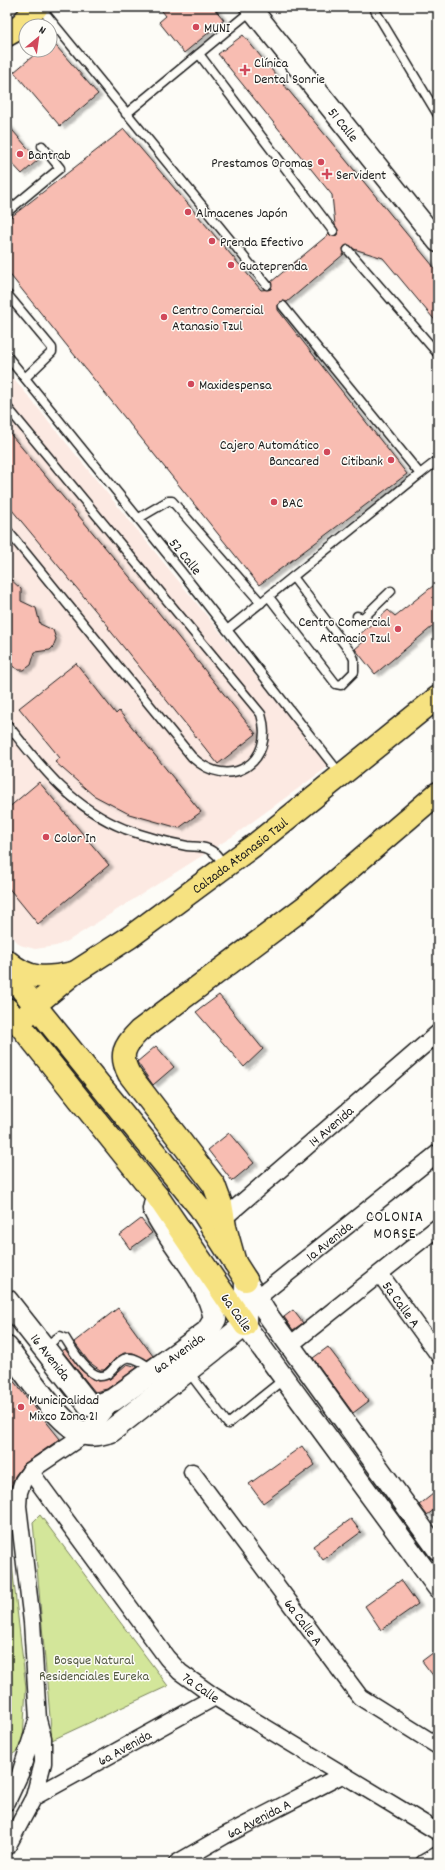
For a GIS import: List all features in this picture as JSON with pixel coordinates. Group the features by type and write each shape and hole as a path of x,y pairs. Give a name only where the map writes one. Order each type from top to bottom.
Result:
{"main road":[{"path":"7,24 18,7"},
{"path":"7,35 16,30 37,7"},
{"name":"Calzada Atanasio Tzul","path":"20,1024 35,1005 74,973 130,937 224,867 438,697"},
{"path":"245,1325 240,1272 224,1218 219,1195 214,1185 129,1074 123,1064 124,1054 128,1043 139,1031 306,906 438,793"},
{"path":"7,961 33,977 54,977 74,973"},
{"name":"6a Calle","path":"7,971 200,1208 240,1272"},
{"name":"6a Calle","path":"20,1024 157,1196 245,1325"},
{"name":"6a Avenida","path":"106,1402 207,1332 215,1319 213,1307 200,1280 162,1226 154,1209 157,1196"},
{"name":"16 Avenida","path":"7,1301 86,1402 89,1405 106,1402"},
{"name":"6a Avenida","path":"85,1434 96,1434 111,1431 245,1325"},
{"name":"16 Avenida","path":"7,1348 59,1416 74,1428 85,1434"}],"street":[{"name":"51 Calle","path":"253,8 438,242"},
{"name":"14 Avenida","path":"224,1218 430,1042 438,1033"},
{"name":"1a Avenida","path":"257,1298 438,1153"},
{"path":"290,1344 438,1228"},
{"name":"6a Calle","path":"240,1272 257,1298 438,1550"},
{"name":"5a Calle A","path":"380,1274 438,1354"},
{"name":"6a Calle","path":"245,1325 438,1588"},
{"path":"7,1847 34,1797 43,1763 43,1738 38,1720 34,1650 18,1506 19,1492 23,1481 30,1471 85,1434 106,1402"},
{"name":"7a Calle","path":"30,1471 167,1658 180,1672 215,1697 438,1832"},
{"name":"6a Calle A","path":"192,1472 360,1697 438,1746"},
{"name":"6a Avenida","path":"34,1797 215,1697"},
{"path":"7,1802 13,1776 38,1720"},
{"name":"6a Avenida A","path":"177,1863 224,1836 342,1775"},
{"path":"424,1863 438,1855"}],"lane":[{"path":"40,7 267,285"},
{"path":"373,7 438,115"},
{"path":"126,114 253,8"},
{"path":"198,54 333,231"},
{"path":"7,212 60,168 42,146"},
{"path":"348,250 438,354"},
{"path":"7,294 52,348 52,352 49,357 25,378"},
{"path":"283,306 420,474"},
{"name":"52 Calle","path":"7,356 139,518 341,775"},
{"path":"7,407 261,714 265,727 265,740 260,752 252,763 234,771 214,772 202,766 192,757 7,530"},
{"path":"227,630 269,598 438,460"},
{"path":"139,518 168,501 172,501 261,603"},
{"path":"269,598 336,684 341,685 354,672 354,660 351,653 293,577"},
{"path":"357,616 363,618 391,591"},
{"path":"7,724 49,776 68,795 97,814 124,828 152,838 207,849 217,854 224,867"},
{"path":"43,1347 60,1336 65,1338 85,1367 99,1376 105,1375 122,1360 128,1358 134,1358 152,1370"},
{"path":"188,1371 228,1424 284,1378"}],"shaded area":[{"path":"7,370 329,766 233,836 68,941 56,946 35,949 20,945 7,931"}],"green space":[{"name":"Bosque Natural Residenciales Eureka","path":"40,1515 168,1686 52,1740 33,1522"},
{"path":"8,1530 26,1688 23,1739 17,1751 9,1757 7,1756"}],"building":[{"name":"MUNI","path":"159,7 213,7 224,20 184,53 159,22 166,16"},
{"name":"Centro Comercial Atanasio Tzul","path":"243,35 438,272 438,324 383,258 354,249 349,245 343,248 344,254 287,302 283,301 278,304 278,310 407,474 259,585 7,271 7,220 124,129 261,290 271,289 271,282 329,234 333,236 337,235 338,230 335,225 332,195 218,54"},
{"path":"58,48 98,94 60,126 14,72 31,58 58,58"},
{"name":"Bantrab","path":"7,124 38,160 22,174 7,158"},
{"path":"7,430 134,582 256,734 218,764 108,628 109,627 7,504"},
{"path":"7,576 21,589 21,601 36,608 40,624 53,630 56,639 50,650 35,652 31,665 24,670 19,670 12,666 7,654"},
{"name":"Centro Comercial Atanacio Tzul","path":"438,582 438,622 375,674 355,649 363,642 359,635 388,610 395,616"},
{"path":"76,663 116,714 119,711 201,812 179,828 129,814 93,795 55,762 60,758 19,708"},
{"name":"Color In","path":"39,782 109,865 38,924 7,886 7,809"},
{"path":"219,995 263,1049 244,1067 196,1012"},
{"path":"156,1046 174,1067 153,1085 137,1062"},
{"path":"229,1133 254,1163 232,1181 208,1150"},
{"path":"141,1219 152,1233 130,1249 120,1235"},
{"path":"118,1308 153,1356 147,1360 133,1353 124,1353 116,1358 104,1370 100,1370 89,1362 74,1342"},
{"path":"293,1310 303,1323 293,1330 284,1317"},
{"path":"328,1347 369,1401 353,1413 313,1358"},
{"path":"65,1349 81,1370 92,1379 98,1381 110,1379 127,1364 138,1367 107,1389 95,1392 62,1351"},
{"name":"Municipalidad Mixco Zona 21","path":"7,1373 60,1439 24,1464 15,1476 12,1485 7,1489"},
{"path":"302,1446 315,1465 263,1503 249,1484"},
{"path":"438,1490 438,1507 427,1515 419,1505"},
{"path":"351,1519 361,1532 323,1560 313,1546"},
{"path":"401,1580 418,1604 381,1630 365,1606"},
{"path":"438,1649 438,1682 422,1661"}],"place":[{"name":"MUNI","path":"196,27"},
{"name":"Clínica Dental Sonrie","path":"245,70"},
{"name":"Bantrab","path":"20,154"},
{"name":"Prestamos Oromas","path":"321,162"},
{"name":"Servident","path":"327,174"},
{"name":"Almacenes Japón","path":"188,212"},
{"name":"Prenda Efectivo","path":"212,241"},
{"name":"Guateprenda","path":"231,265"},
{"name":"Centro Comercial Atanasio Tzul","path":"164,317"},
{"name":"Maxidespensa","path":"191,384"},
{"name":"Cajero Automático Bancared","path":"327,452"},
{"name":"Citibank","path":"391,460"},
{"name":"BAC","path":"274,502"},
{"name":"Centro Comercial Atanacio Tzul","path":"398,629"},
{"name":"Color In","path":"46,837"},
{"name":"Municipalidad Mixco Zona 21","path":"21,1407"}],"district":[{"name":"COLONIA MORSE","path":"395,1224"}]}
